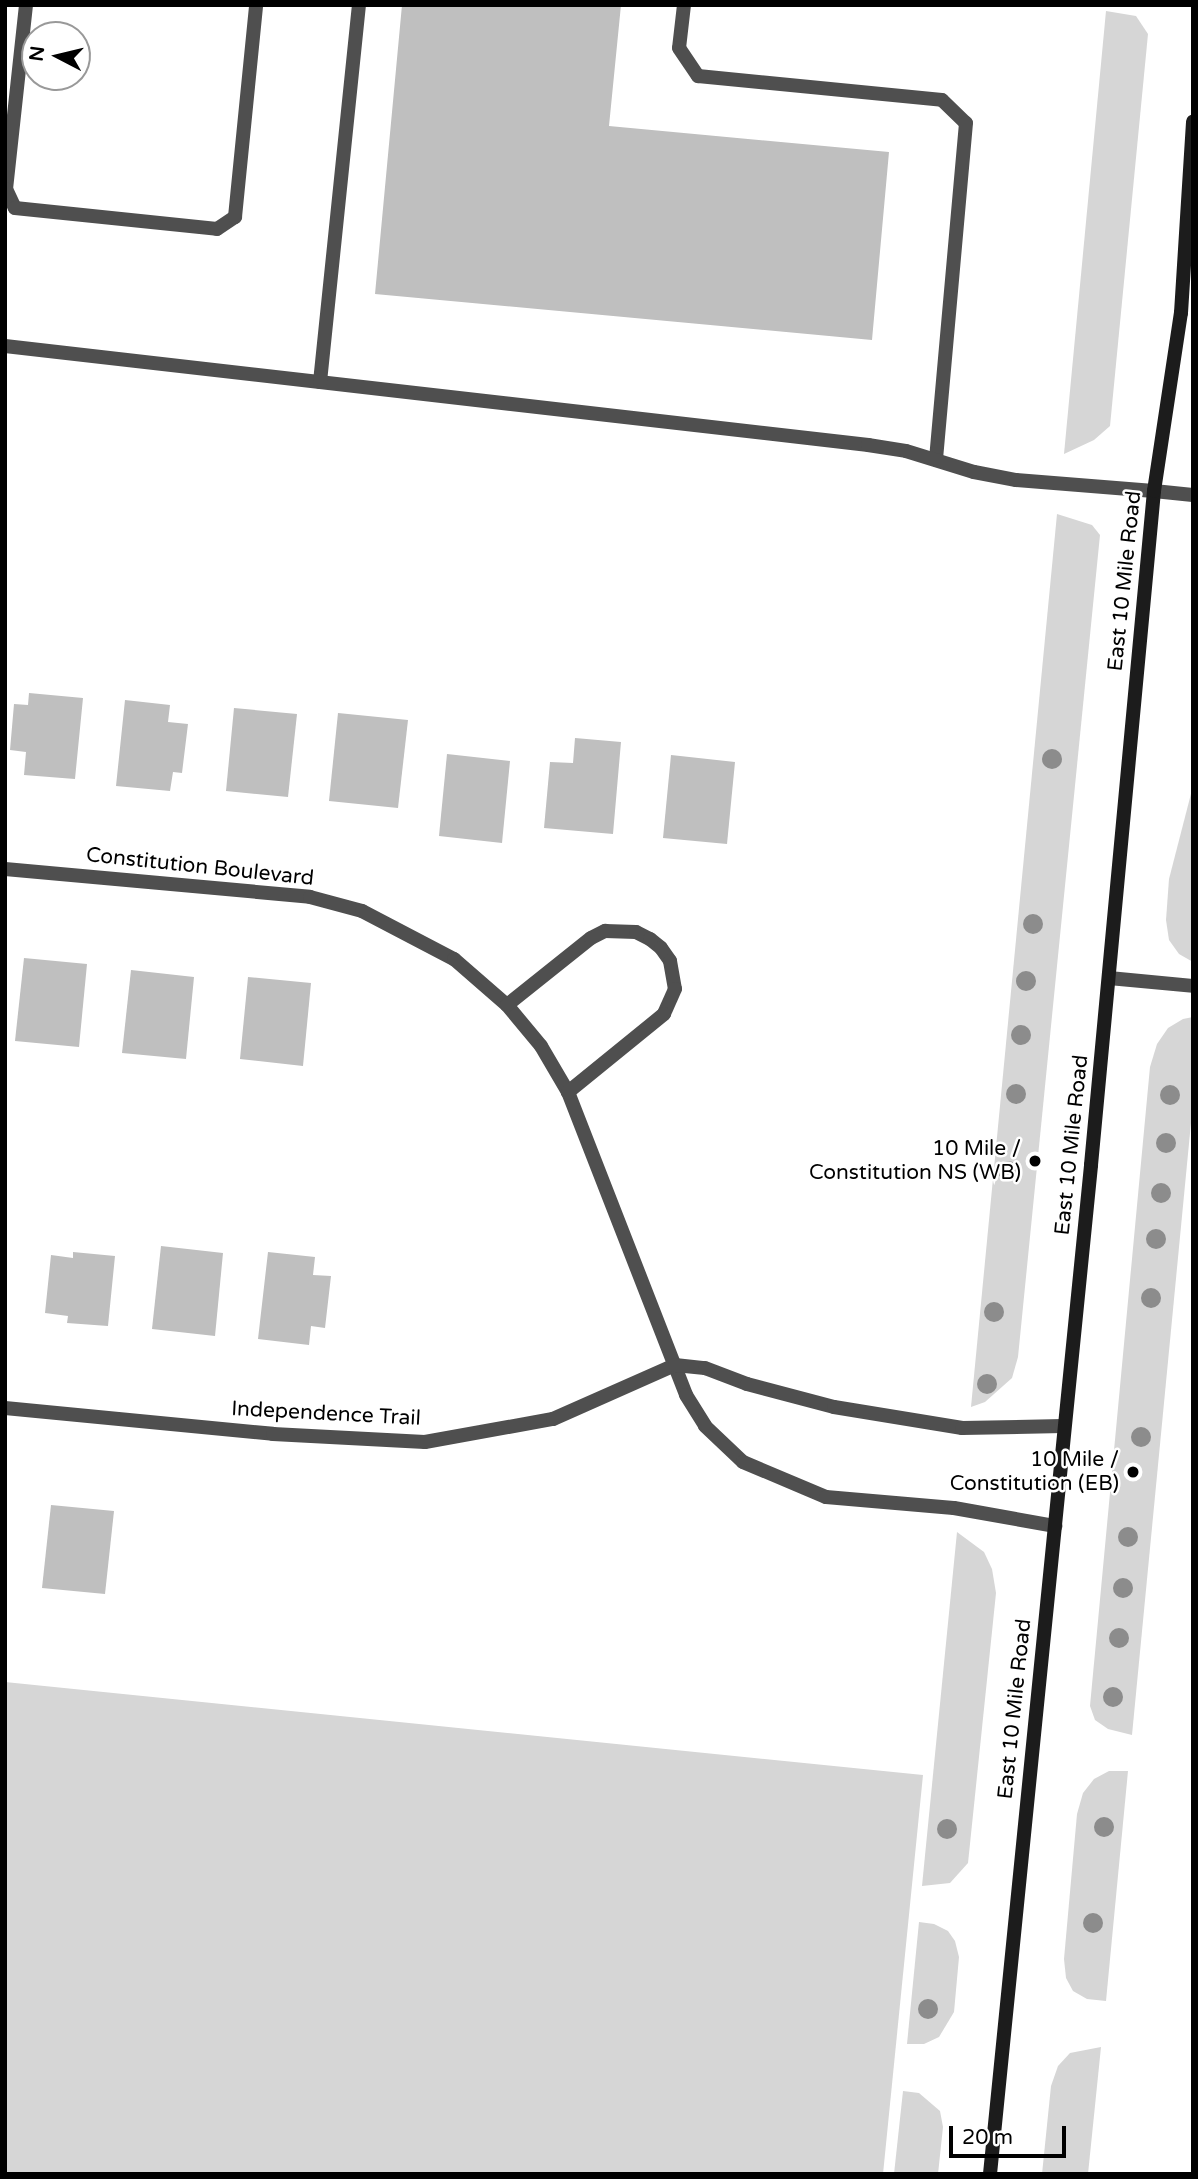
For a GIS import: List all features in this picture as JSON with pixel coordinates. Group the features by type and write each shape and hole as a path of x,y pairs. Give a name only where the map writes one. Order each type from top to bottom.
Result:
{"main road":[{"name":"East 10 Mile Road","path":"990,2174 1154,492 1181,313 1193,121"}],"street":[{"path":"26,5 6,189 15,208 217,229 235,217 256,5"},
{"path":"320,382 359,5"},
{"path":"684,5 679,48 698,76 942,100 966,123 936,460"},
{"path":"5,346 867,444 1016,480 1193,495"},
{"name":"Constitution Boulevard","path":"5,869 310,897 362,911 454,958 507,1005 541,1046 568,1092 686,1395 705,1426 743,1462 826,1497 954,1507 1055,1526"},
{"path":"507,1005 591,938 605,931 636,933 661,948 670,961 675,989 664,1014 568,1092"},
{"path":"1108,978 1193,986"},
{"path":"675,1365 705,1368 747,1384 834,1407 962,1428 1063,1426"},
{"name":"Independence Trail","path":"5,1408 273,1434 425,1442 553,1419 675,1365"}],"shaded area":[{"path":"1106,11 1136,16 1148,34 1110,426 1094,440 1064,454"},
{"path":"1057,514 1092,525 1100,535 1018,1357 1012,1378 985,1402 971,1407"},
{"path":"1193,786 1193,962 1179,954 1169,940 1166,920 1169,879"},
{"path":"1193,1017 1193,1102 1132,1735 1108,1729 1095,1720 1090,1706 1150,1067 1157,1044 1168,1028 1183,1019"},
{"path":"957,1532 984,1552 992,1569 996,1593 968,1863 950,1883 922,1886"},
{"path":"5,1682 923,1775 883,2174 5,2174"},
{"path":"1109,1771 1128,1771 1106,2001 1087,1999 1073,1991 1066,1978 1064,1959 1077,1814 1083,1793 1094,1779"},
{"path":"919,1922 934,1924 948,1931 955,1941 959,1957 954,2012 939,2037 924,2044 907,2044"},
{"path":"1101,2047 1088,2174 1042,2174 1051,2086 1058,2066 1070,2053"},
{"path":"903,2091 919,2093 940,2111 943,2127 938,2174 894,2174"}],"building":[{"path":"402,5 621,5 609,126 889,152 872,340 375,294"},
{"path":"29,693 83,698 75,779 24,775 26,752 10,750 14,704 28,705"},
{"path":"125,700 170,705 168,722 188,724 182,773 173,772 170,791 116,786"},
{"path":"234,708 297,714 288,797 226,791"},
{"path":"338,713 408,720 398,808 329,801"},
{"path":"575,738 621,742 613,834 544,828 550,762 573,763"},
{"path":"447,754 510,761 502,843 439,836"},
{"path":"671,755 735,762 727,844 663,838"},
{"path":"24,958 87,964 79,1047 15,1041"},
{"path":"131,970 194,977 186,1059 122,1053"},
{"path":"248,977 311,983 303,1066 240,1059"},
{"path":"161,1246 223,1253 215,1336 152,1329"},
{"path":"73,1252 115,1256 108,1326 67,1323 68,1316 45,1313 51,1255 73,1258"},
{"path":"268,1252 315,1257 313,1275 331,1276 325,1328 311,1326 309,1345 258,1339"},
{"path":"51,1505 114,1511 105,1594 42,1588"}],"place":[{"name":"10 Mile / Constitution NS (WB)","path":"1035,1161"},
{"name":"10 Mile / Constitution (EB)","path":"1133,1472"}]}
